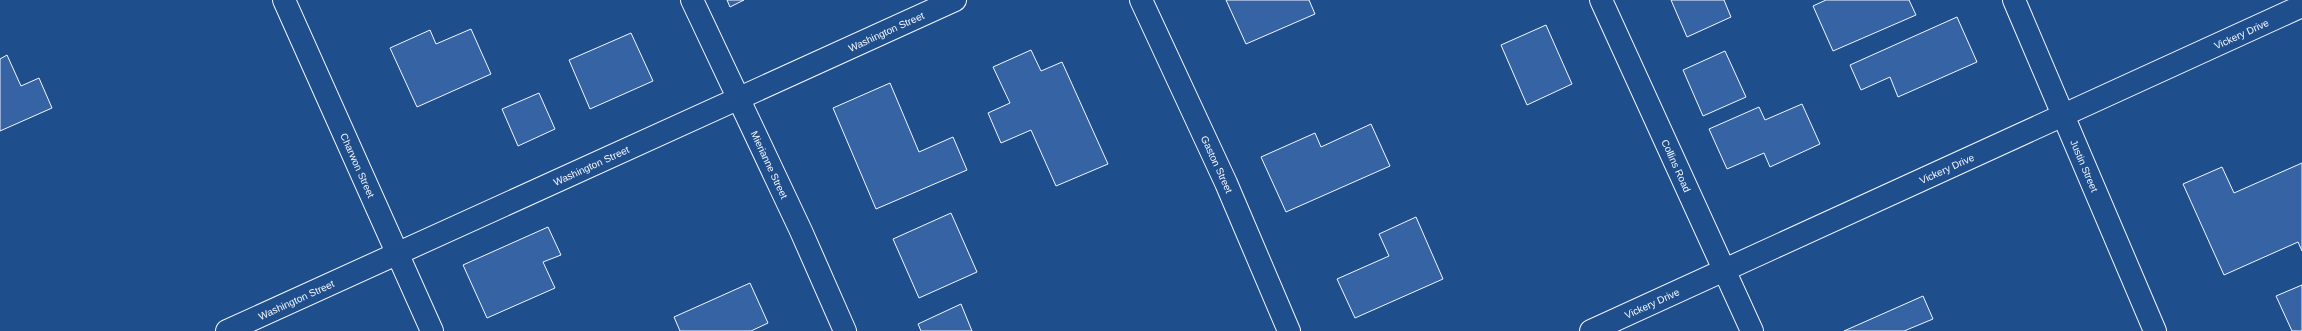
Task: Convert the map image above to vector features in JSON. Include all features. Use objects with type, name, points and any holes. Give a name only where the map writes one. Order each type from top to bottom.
[{"type":"street","name":"Charwon Street","points":[[284,0],[432,331]]},
{"type":"street","name":"Mierianne Street","points":[[692,0],[801,231],[845,331]]},
{"type":"street","name":"Washington Street","points":[[227,331],[955,0]]},
{"type":"street","name":"Gaston Street","points":[[1141,0],[1226,183],[1289,331]]},
{"type":"street","name":"Collins Road","points":[[1601,0],[1752,331]]},
{"type":"street","name":"Justin Street","points":[[2014,0],[2156,331]]},
{"type":"street","name":"Vickery Drive","points":[[1591,331],[2302,6]]},
{"type":"building","points":[[727,0],[744,0],[730,7]]},
{"type":"building","points":[[1226,0],[1309,0],[1315,14],[1246,44]]},
{"type":"building","points":[[1671,0],[1724,0],[1731,17],[1687,37]]},
{"type":"building","points":[[1826,0],[1909,0],[1916,15],[1833,51],[1813,6]]},
{"type":"building","points":[[1957,17],[1977,62],[1898,97],[1890,77],[1861,90],[1850,65]]},
{"type":"building","points":[[1546,25],[1572,84],[1527,105],[1501,45]]},
{"type":"building","points":[[471,29],[491,74],[417,107],[390,48],[430,30],[436,44]]},
{"type":"building","points":[[631,33],[653,81],[590,109],[569,60]]},
{"type":"building","points":[[1031,50],[1041,71],[1062,62],[1108,164],[1056,186],[1031,130],[1001,143],[988,113],[1010,103],[993,67]]},
{"type":"building","points":[[1725,51],[1746,97],[1703,116],[1683,70]]},
{"type":"building","points":[[7,55],[21,86],[39,78],[52,108],[0,131],[0,59]]},
{"type":"building","points":[[890,83],[919,152],[953,137],[967,170],[876,209],[833,108]]},
{"type":"building","points":[[539,93],[555,129],[518,146],[502,109]]},
{"type":"building","points":[[1802,104],[1820,144],[1770,167],[1764,153],[1727,169],[1709,129],[1759,107],[1765,120]]},
{"type":"building","points":[[1371,124],[1390,166],[1286,212],[1261,157],[1315,133],[1321,147]]},
{"type":"building","points":[[2302,163],[2302,251],[2298,242],[2224,275],[2183,184],[2222,167],[2234,193]]},
{"type":"building","points":[[951,213],[977,272],[919,298],[893,239]]},
{"type":"building","points":[[1416,217],[1443,279],[1355,318],[1337,279],[1389,256],[1379,234]]},
{"type":"building","points":[[548,227],[561,255],[543,262],[555,288],[487,318],[463,265]]},
{"type":"building","points":[[750,283],[768,323],[751,331],[680,331],[674,317]]},
{"type":"building","points":[[2302,285],[2302,331],[2292,331],[2276,296]]},
{"type":"building","points":[[1923,296],[1933,319],[1904,331],[1844,331]]},
{"type":"building","points":[[961,304],[972,331],[921,331],[918,324]]}]
